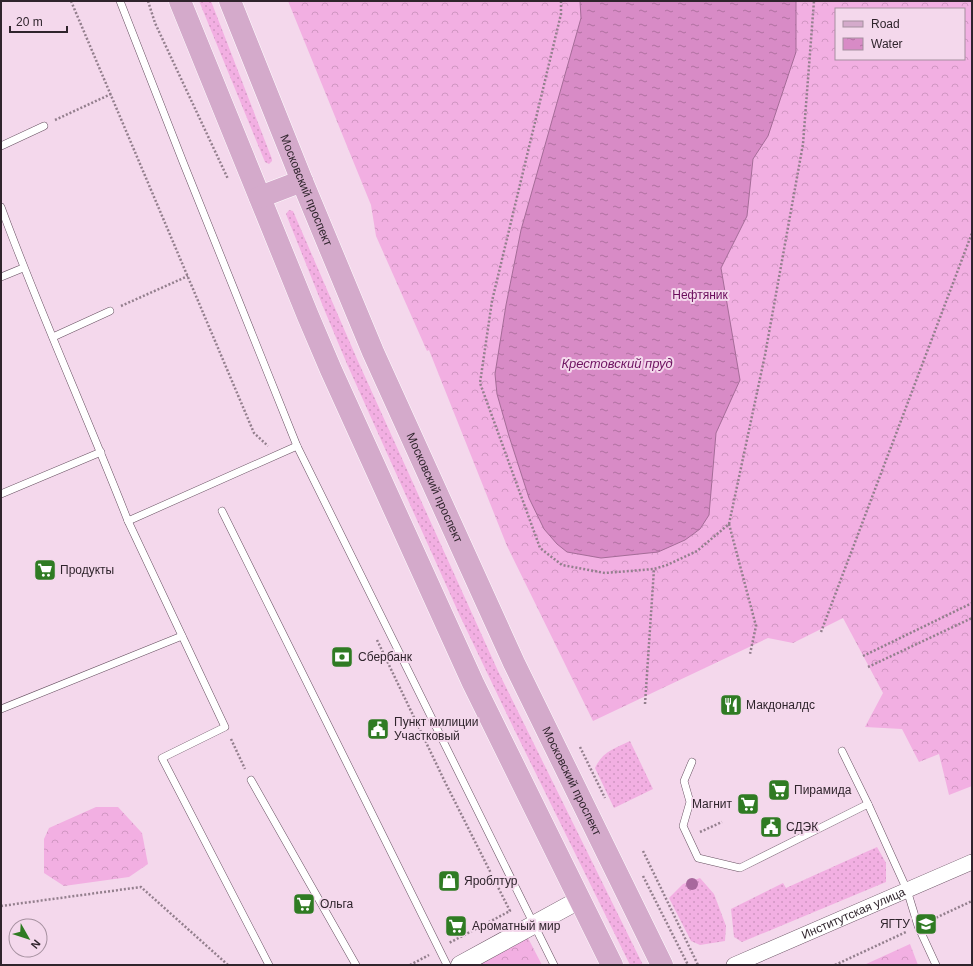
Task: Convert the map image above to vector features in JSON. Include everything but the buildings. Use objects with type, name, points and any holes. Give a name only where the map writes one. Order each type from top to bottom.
[{"type":"main road","points":[[180,1],[311,323],[442,616],[495,730],[612,965]]},
{"type":"main road","name":"Московский проспект","points":[[230,1],[302,181],[373,352],[486,604],[539,717],[662,965]]},
{"type":"main road","points":[[260,197],[302,181]]},
{"type":"street","name":"Институтская улица","points":[[734,965],[972,862]]},
{"type":"street","points":[[460,965],[579,900]]},
{"type":"lane","points":[[120,1],[297,446],[554,965]]},
{"type":"lane","points":[[1,146],[44,126]]},
{"type":"lane","points":[[1,207],[23,268],[101,452],[128,521],[226,727],[162,758],[270,965]]},
{"type":"lane","points":[[1,277],[23,268]]},
{"type":"lane","points":[[53,337],[110,312]]},
{"type":"lane","points":[[128,521],[297,446]]},
{"type":"lane","points":[[1,494],[101,452]]},
{"type":"lane","points":[[222,511],[447,965]]},
{"type":"lane","points":[[1,709],[182,636]]},
{"type":"lane","points":[[842,751],[907,890],[918,926],[936,965]]},
{"type":"lane","points":[[692,762],[684,781],[690,802],[683,826],[698,858],[706,860],[740,868],[868,804]]},
{"type":"lane","points":[[251,780],[356,965]]},
{"type":"path","points":[[71,1],[254,433],[277,455]]},
{"type":"path","points":[[561,1],[561,14],[492,301],[480,383],[540,548],[562,565],[605,573],[654,569],[667,565],[697,551],[729,524]]},
{"type":"path","points":[[750,654],[756,626],[729,524],[765,355],[803,144],[814,1]]},
{"type":"path","points":[[67,115],[111,94]]},
{"type":"path","points":[[821,632],[972,233]]},
{"type":"path","points":[[137,299],[188,276]]},
{"type":"path","points":[[644,704],[654,569]]},
{"type":"path","points":[[863,656],[972,603]]},
{"type":"path","points":[[868,667],[972,618]]},
{"type":"path","points":[[376,638],[445,782],[510,911],[410,965]]},
{"type":"path","points":[[226,727],[251,780]]},
{"type":"path","points":[[577,742],[605,799]]},
{"type":"path","points":[[702,831],[722,822]]},
{"type":"path","points":[[643,850],[698,965]]},
{"type":"path","points":[[642,874],[688,965]]},
{"type":"path","points":[[1,906],[140,887],[228,965]]},
{"type":"path","points":[[835,965],[972,901]]},
{"type":"green space","points":[[199,1],[211,1],[272,159],[269,164],[265,162]]},
{"type":"green space","name":"Нефтяник","points":[[288,1],[972,1],[972,786],[949,795],[939,754],[919,762],[902,729],[865,727],[883,693],[843,618],[793,643],[768,638],[593,721],[507,546],[429,350],[427,351],[376,236],[371,205]]},
{"type":"green space","points":[[289,210],[293,211],[357,359],[498,671],[643,965],[630,965],[460,616],[347,364],[286,214]]},
{"type":"green space","points":[[630,741],[653,789],[614,808],[595,768],[605,754]]},
{"type":"green space","points":[[96,807],[118,807],[142,833],[148,864],[129,877],[64,886],[44,873],[44,839],[49,828]]},
{"type":"green space","points":[[877,847],[886,863],[886,882],[742,942],[734,937],[731,909],[783,883],[786,888]]},
{"type":"green space","points":[[700,878],[714,894],[726,926],[725,941],[700,945],[691,941],[669,898],[683,884]]},
{"type":"green space","points":[[528,938],[542,965],[479,965]]},
{"type":"green space","points":[[910,944],[918,965],[864,965]]},
{"type":"water","name":"Крестовский пруд","points":[[580,1],[796,1],[796,52],[768,136],[753,159],[747,216],[721,268],[740,380],[716,433],[709,515],[700,529],[685,540],[658,552],[601,558],[567,552],[557,544],[544,529],[529,498],[509,436],[497,394],[495,374],[506,305],[521,230],[581,18]]},
{"type":"place","name":"Продукты","points":[[45,570]]},
{"type":"place","name":"Сбербанк","points":[[342,657]]},
{"type":"place","name":"Макдоналдс","points":[[731,705]]},
{"type":"place","name":"Пункт милиции Участковый","points":[[378,729]]},
{"type":"place","name":"Пирамида","points":[[779,790]]},
{"type":"place","name":"Магнит","points":[[748,804]]},
{"type":"place","name":"СДЭК","points":[[771,827]]},
{"type":"place","name":"Яроблтур","points":[[449,881]]},
{"type":"place","name":"Ольга","points":[[304,904]]},
{"type":"place","name":"ЯГТУ","points":[[926,924]]},
{"type":"place","name":"Ароматный мир","points":[[456,926]]}]
